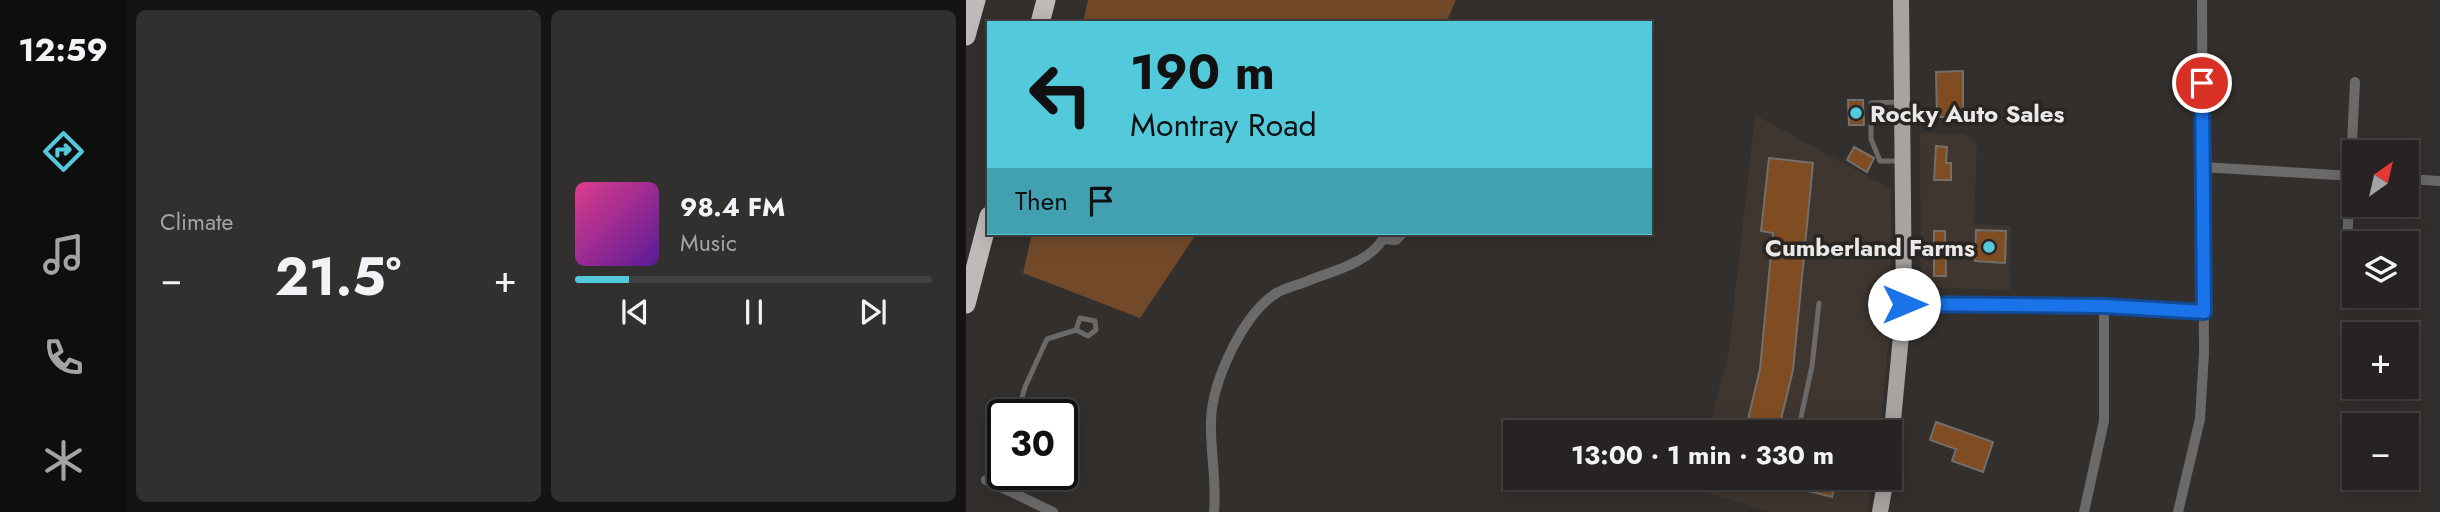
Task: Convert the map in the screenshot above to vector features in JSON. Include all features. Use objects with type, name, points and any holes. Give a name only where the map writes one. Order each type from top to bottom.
[{"type":"highway","points":[[966,36],[976,0]]},
{"type":"highway","points":[[1041,21],[1046,0]]},
{"type":"highway","points":[[966,304],[987,224]]},
{"type":"main road","points":[[1893,420],[1904,304],[1901,0]]},
{"type":"main road","points":[[1880,512],[1884,490]]},
{"type":"street","points":[[2178,512],[2200,419],[2204,312],[2202,0]]},
{"type":"street","points":[[2353,140],[2355,82]]},
{"type":"street","points":[[2202,166],[2342,175]]},
{"type":"street","points":[[2419,180],[2440,181]]},
{"type":"street","points":[[1214,512],[1216,489],[1211,419],[1220,373],[1246,325],[1275,294],[1352,264],[1377,248],[1381,236],[1396,240],[1401,235]]},
{"type":"street","points":[[1904,304],[2104,306],[2204,312]]},
{"type":"street","points":[[2084,512],[2104,421],[2104,306]]},
{"type":"street","points":[[1008,490],[1053,512]]},
{"type":"lane","points":[[1902,102],[1871,103],[1871,139],[1880,161],[1902,161]]},
{"type":"lane","points":[[1800,420],[1812,366],[1819,303]]},
{"type":"lane","points":[[1022,399],[1047,339],[1076,330]]},
{"type":"shaded area","points":[[1088,0],[1456,0],[1447,21],[1083,21]]},
{"type":"shaded area","points":[[1755,115],[1891,189],[1890,328],[1881,420],[1711,420],[1728,355]]},
{"type":"shaded area","points":[[1920,133],[1965,134],[1977,145],[1974,224],[2011,226],[2010,290],[1928,287],[1921,280]]},
{"type":"shaded area","points":[[1032,235],[1196,235],[1140,318],[1023,273]]},
{"type":"shaded area","points":[[1696,490],[1872,490],[1867,512],[1773,512]]},
{"type":"building","points":[[1963,71],[1963,117],[1937,117],[1936,72]]},
{"type":"building","points":[[1848,100],[1863,100],[1864,125],[1849,125]]},
{"type":"building","points":[[1936,146],[1947,147],[1946,163],[1951,163],[1951,180],[1934,180]]},
{"type":"building","points":[[1854,147],[1874,158],[1867,172],[1847,160]]},
{"type":"building","points":[[1769,158],[1813,163],[1793,370],[1781,420],[1748,420],[1760,369],[1773,233],[1761,231]]},
{"type":"building","points":[[1976,230],[2006,231],[2005,263],[1975,261]]},
{"type":"building","name":"Cumberland Farms","points":[[1934,231],[1945,231],[1946,276],[1934,276]]},
{"type":"building","points":[[1936,422],[1993,442],[1983,472],[1952,461],[1956,449],[1930,440]]},
{"type":"building","points":[[1804,490],[1833,490],[1832,497]]},
{"type":"place","name":"Rocky Auto Sales","points":[[1856,113]]},
{"type":"place","name":"Cumberland Farms","points":[[1989,247]]},
{"type":"route","points":[[1904,304],[2104,306],[2204,312],[2202,83]]}]
